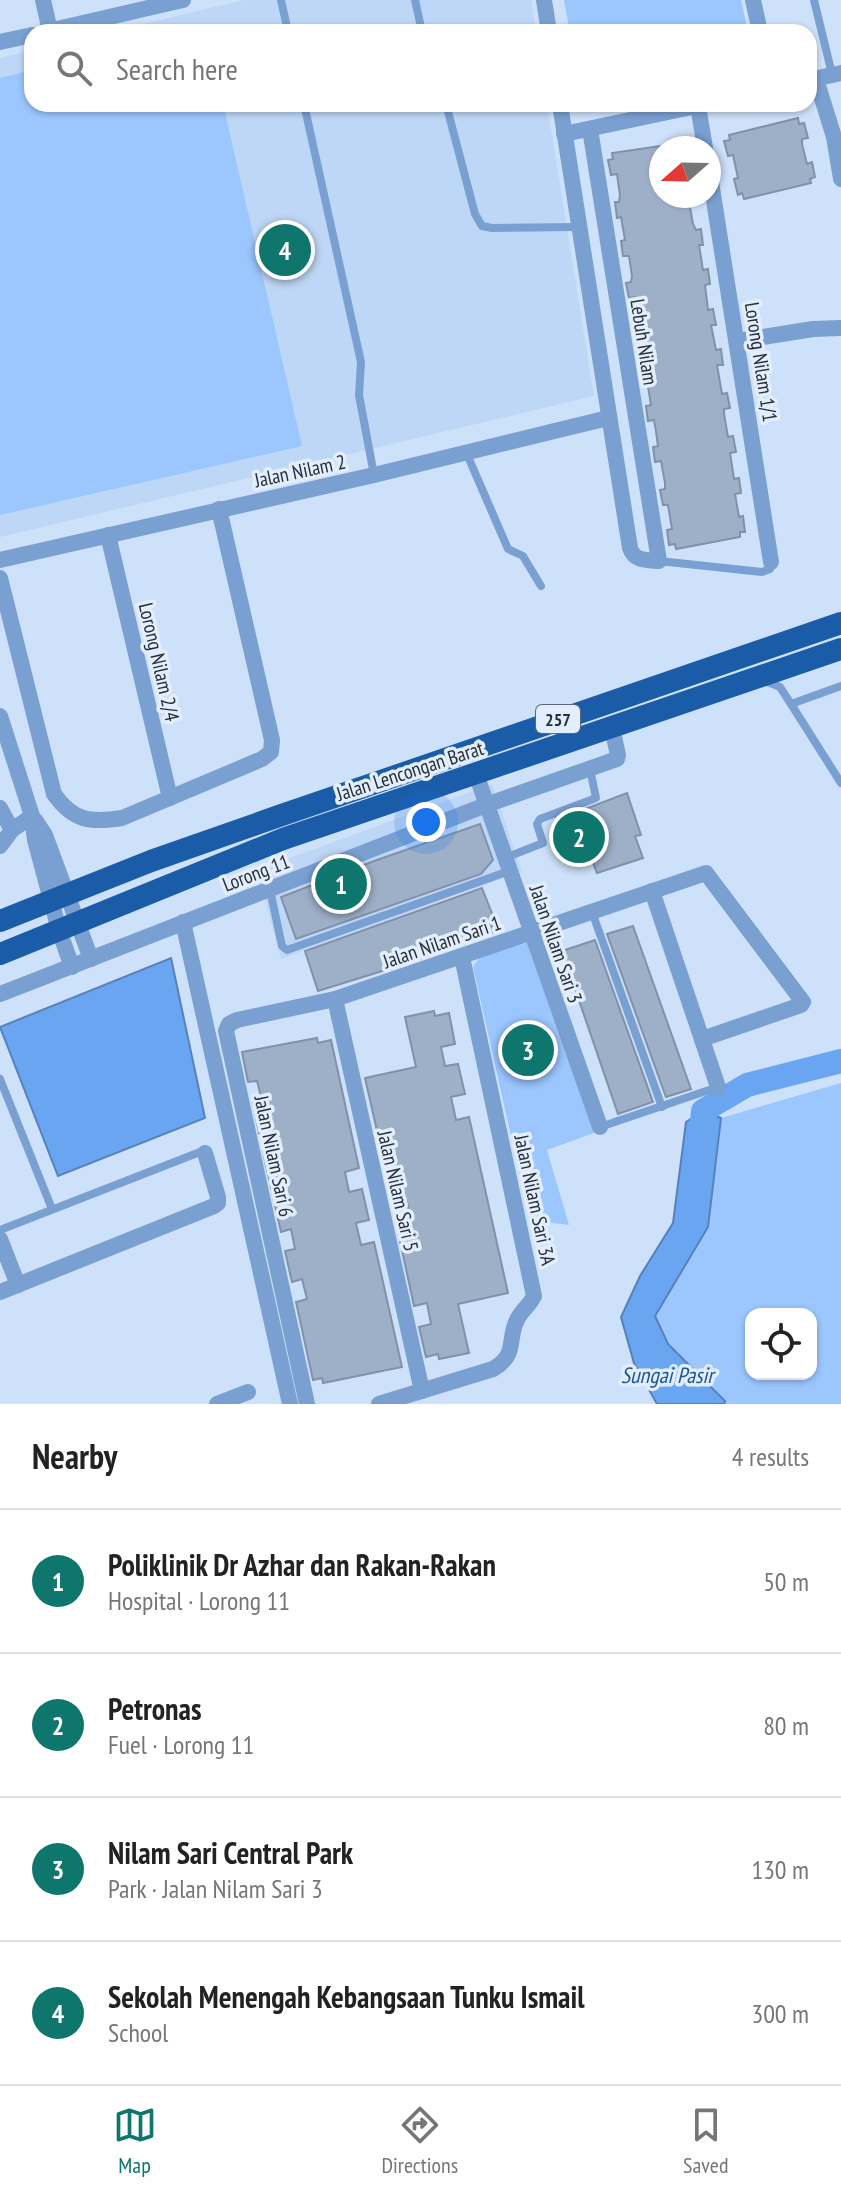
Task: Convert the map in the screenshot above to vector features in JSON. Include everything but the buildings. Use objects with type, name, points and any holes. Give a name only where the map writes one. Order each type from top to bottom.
[{"type":"highway","name":"Jalan Lencongan Barat","points":[[0,921],[151,861],[841,623]]},
{"type":"highway","name":"Jalan Lencongan Barat","points":[[0,954],[283,839],[841,649]]},
{"type":"street","points":[[43,0],[46,24]]},
{"type":"street","points":[[544,0],[548,24]]},
{"type":"street","points":[[753,0],[758,24]]},
{"type":"street","points":[[76,24],[172,1]]},
{"type":"street","points":[[0,42],[24,37]]},
{"type":"street","points":[[825,77],[838,136],[841,179]]},
{"type":"street","points":[[561,112],[630,548],[637,558],[659,561]]},
{"type":"street","points":[[564,134],[669,112]]},
{"type":"street","points":[[702,112],[704,136]]},
{"type":"street","name":"Lebuh Nilam","points":[[590,129],[659,561]]},
{"type":"street","name":"Lorong Nilam 1/1","points":[[716,208],[771,562]]},
{"type":"street","points":[[738,341],[813,329],[841,328]]},
{"type":"street","name":"Jalan Nilam 2","points":[[0,560],[608,418]]},
{"type":"street","points":[[0,578],[54,794],[66,811],[83,818],[103,821],[122,818],[262,759],[271,752],[272,740],[219,509]]},
{"type":"street","name":"Lorong Nilam 2/4","points":[[108,535],[170,798]]},
{"type":"street","points":[[0,716],[32,816],[35,840],[68,926],[72,967]]},
{"type":"street","name":"Lorong 11","points":[[0,994],[486,805],[617,759],[612,728]]},
{"type":"street","name":"Jalan Nilam Sari 3","points":[[476,774],[600,1127]]},
{"type":"street","points":[[0,808],[12,830]]},
{"type":"street","points":[[0,846],[12,830],[32,816]]},
{"type":"street","name":"Jalan Nilam Sari 1","points":[[335,999],[706,873],[803,1000],[801,1005],[702,1039]]},
{"type":"street","points":[[652,891],[718,1087]]},
{"type":"street","points":[[183,922],[290,1404]]},
{"type":"street","points":[[68,926],[91,959]]},
{"type":"street","name":"Jalan Nilam Sari 3A","points":[[379,1404],[504,1363],[510,1355],[518,1318],[534,1296],[462,957]]},
{"type":"street","name":"Jalan Nilam Sari 5","points":[[335,999],[422,1391]]},
{"type":"street","name":"Jalan Nilam Sari 6","points":[[307,1404],[226,1031],[229,1024],[237,1020],[335,999]]},
{"type":"street","points":[[0,1292],[218,1203],[205,1153]]},
{"type":"street","points":[[0,1239],[18,1285]]},
{"type":"street","points":[[217,1404],[248,1392]]},
{"type":"lane","points":[[281,0],[286,24]]},
{"type":"lane","points":[[415,0],[420,24]]},
{"type":"lane","points":[[814,0],[825,77]]},
{"type":"lane","points":[[306,112],[361,362],[359,395],[374,475]]},
{"type":"lane","points":[[448,112],[475,214],[482,226],[577,227]]},
{"type":"lane","points":[[466,452],[508,549],[523,556],[541,586]]},
{"type":"lane","points":[[659,561],[762,572],[770,569],[771,562]]},
{"type":"lane","points":[[758,678],[780,687],[841,783]]},
{"type":"lane","points":[[791,704],[841,686]]},
{"type":"lane","points":[[269,889],[282,946],[287,950],[507,865],[543,843],[537,824],[540,819],[596,798],[590,769]]},
{"type":"lane","points":[[592,912],[662,1107]]},
{"type":"lane","points":[[0,1079],[52,1209]]},
{"type":"lane","points":[[600,1127],[718,1087]]},
{"type":"lane","points":[[0,1230],[200,1152],[205,1153]]},
{"type":"shaded area","points":[[244,0],[531,0],[535,24],[143,24]]},
{"type":"shaded area","points":[[564,0],[741,0],[746,24],[568,24]]},
{"type":"shaded area","points":[[24,52],[24,112],[548,112],[594,396],[0,537],[0,58]]},
{"type":"shaded area","points":[[24,72],[24,112],[225,112],[302,446],[0,515],[0,78]]},
{"type":"shaded area","points":[[492,784],[522,871],[281,959],[257,870]]},
{"type":"shaded area","points":[[527,943],[594,1133],[547,1150],[569,1225],[530,1220],[473,967],[480,956]]},
{"type":"shaded area","points":[[841,1083],[841,1404],[724,1404],[725,1401],[668,1344],[655,1316],[708,1227],[721,1118]]},
{"type":"water","points":[[171,958],[205,1118],[58,1176],[0,1027]]},
{"type":"water","name":"Sungai Pasir","points":[[703,1111],[721,1118],[708,1227],[655,1316],[668,1344],[725,1401],[724,1404],[657,1404],[634,1363],[621,1317],[640,1276],[673,1223],[686,1122]]},
{"type":"waterway","name":"Sungai Pasir","points":[[700,1144],[703,1111],[747,1085],[841,1061]]},
{"type":"place","name":"Sekolah Menengah Kebangsaan Tunku Ismail","points":[[285,250]]},
{"type":"place","name":"Petronas","points":[[579,837]]},
{"type":"place","name":"Poliklinik Dr Azhar dan Rakan-Rakan","points":[[341,884]]},
{"type":"place","name":"Nilam Sari Central Park","points":[[528,1050]]}]
